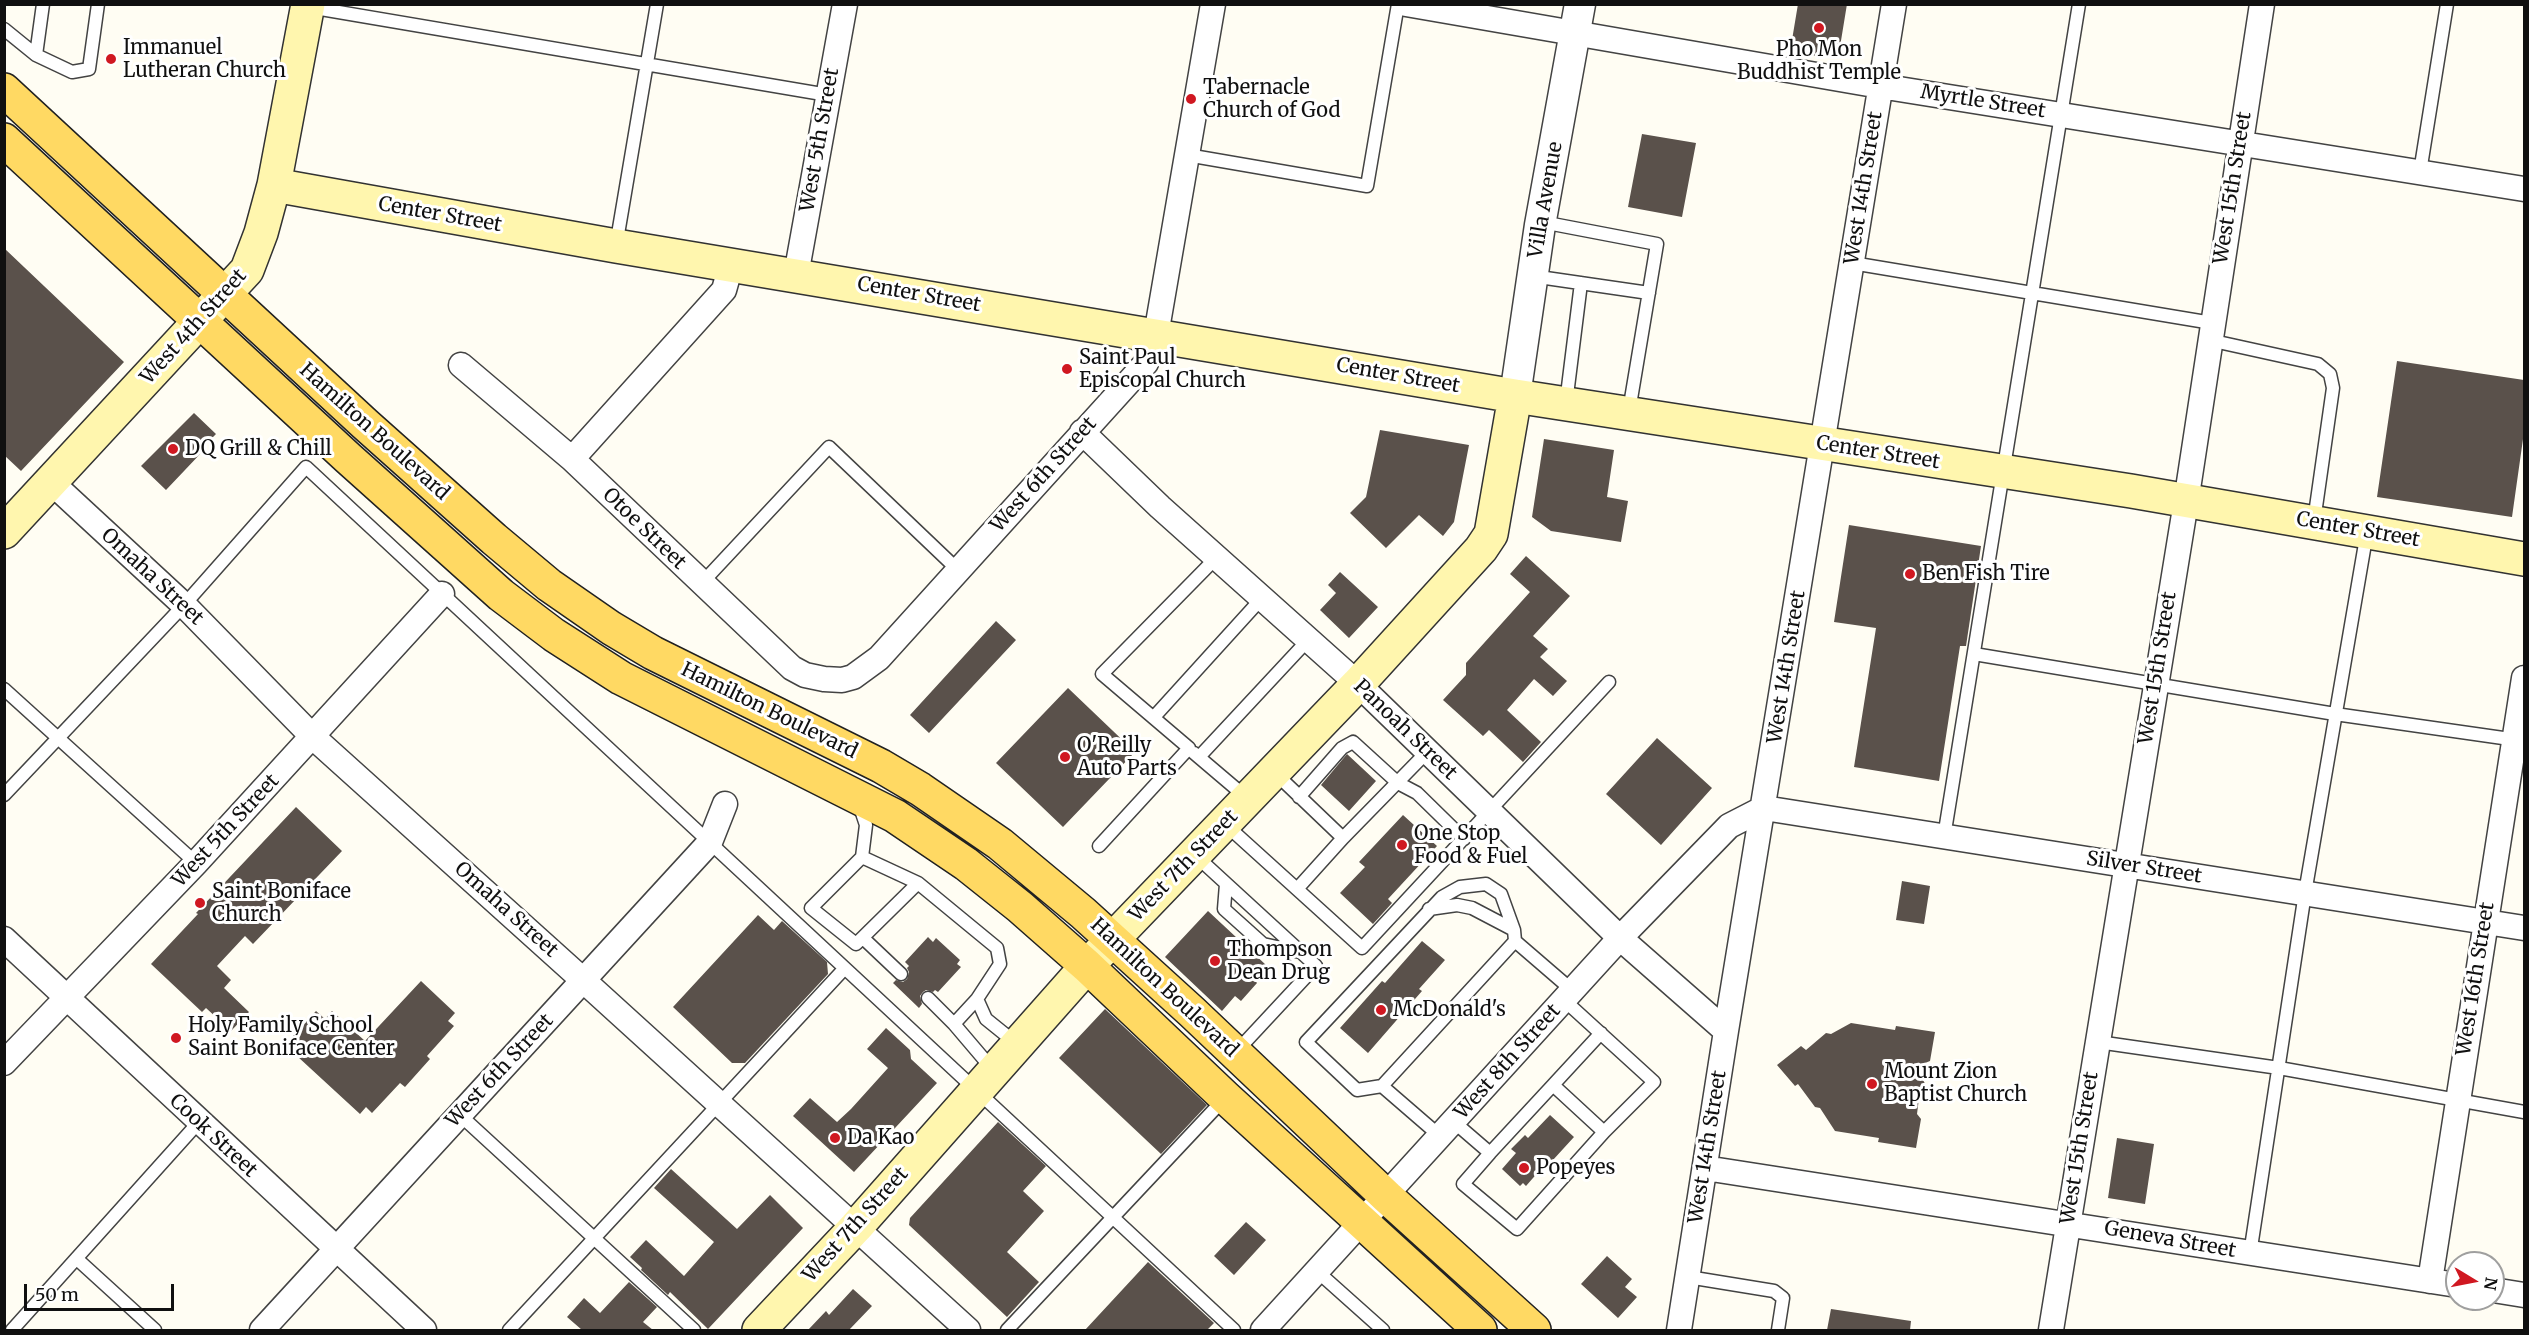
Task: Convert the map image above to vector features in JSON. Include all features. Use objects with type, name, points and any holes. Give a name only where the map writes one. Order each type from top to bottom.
[{"type":"main road","name":"West 4th Street","points":[[8,520],[51,482],[247,270],[261,233],[274,185],[308,6]]},
{"type":"main road","name":"Hamilton Boulevard","points":[[4,90],[433,485],[549,585],[611,628],[653,653],[881,766],[920,789],[1000,844],[1112,940],[1387,1197],[1534,1330]]},
{"type":"main road","name":"Hamilton Boulevard","points":[[4,140],[501,595],[554,635],[621,678],[895,816],[966,864],[1020,907],[1087,966],[1225,1097],[1480,1330]]},
{"type":"main road","name":"Center Street","points":[[274,185],[616,246],[1515,396],[2003,472],[2524,559]]},
{"type":"main road","name":"West 7th Street","points":[[759,1330],[856,1227],[1087,966],[1358,684],[1481,549],[1491,534],[1515,396]]},
{"type":"street","name":"West 5th Street","points":[[796,275],[845,4]]},
{"type":"street","name":"West 6th Street","points":[[833,680],[854,677],[879,658],[1146,363],[1156,335],[1213,4]]},
{"type":"street","name":"Myrtle Street","points":[[1407,4],[1578,18],[1880,86],[2524,189]]},
{"type":"street","name":"West 14th Street","points":[[1680,1330],[1726,1031],[1894,4]]},
{"type":"street","name":"West 15th Street","points":[[2051,1330],[2186,502],[2262,4]]},
{"type":"street","name":"Villa Avenue","points":[[1515,396],[1532,276],[1578,18]]},
{"type":"street","points":[[572,459],[724,290],[731,265]]},
{"type":"street","name":"Otoe Street","points":[[461,365],[572,459],[792,668],[805,675],[833,680]]},
{"type":"street","name":"Panoah Street","points":[[1082,432],[1358,684],[1620,938],[1726,1031]]},
{"type":"street","name":"Omaha Street","points":[[51,482],[184,605],[313,737],[968,1330]]},
{"type":"street","name":"West 5th Street","points":[[4,1063],[313,737],[442,594]]},
{"type":"street","name":"West 16th Street","points":[[2430,1281],[2486,922],[2520,740],[2524,678]]},
{"type":"street","name":"West 6th Street","points":[[262,1330],[710,843],[725,804]]},
{"type":"street","name":"Silver Street","points":[[1764,808],[2524,928]]},
{"type":"street","name":"West 8th Street","points":[[1263,1330],[1364,1223],[1620,938],[1729,826],[1764,808]]},
{"type":"street","name":"Cook Street","points":[[4,939],[198,1123],[423,1330]]},
{"type":"street","name":"Geneva Street","points":[[1705,1168],[2445,1283]]},
{"type":"street","points":[[2505,1292],[2524,1295]]},
{"type":"lane","points":[[36,55],[44,4]]},
{"type":"lane","points":[[4,28],[36,55],[72,72],[89,69],[98,4]]},
{"type":"lane","points":[[616,246],[657,4]]},
{"type":"lane","points":[[1186,155],[1366,186],[1398,4]]},
{"type":"lane","points":[[1944,837],[2079,4]]},
{"type":"lane","points":[[2420,172],[2447,4]]},
{"type":"lane","points":[[308,6],[645,66],[828,95]]},
{"type":"lane","points":[[1542,222],[1658,244],[1628,414]]},
{"type":"lane","points":[[1852,263],[2031,293],[2211,332],[2318,364],[2330,374],[2333,388],[2314,523]]},
{"type":"lane","points":[[1532,276],[1649,293]]},
{"type":"lane","points":[[1566,403],[1581,283]]},
{"type":"lane","points":[[701,584],[830,447],[958,570]]},
{"type":"lane","points":[[4,795],[184,605],[306,467],[844,969],[986,1082],[1114,1217],[1234,1330]]},
{"type":"lane","points":[[2250,1254],[2305,893],[2367,531]]},
{"type":"lane","points":[[1217,557],[1102,674],[1248,800]]},
{"type":"lane","points":[[1154,717],[1262,598]]},
{"type":"lane","points":[[1199,757],[1308,640]]},
{"type":"lane","points":[[1974,654],[2335,714],[2520,740]]},
{"type":"lane","points":[[1224,824],[1362,948],[1490,813],[1609,682]]},
{"type":"lane","points":[[4,689],[196,862]]},
{"type":"lane","points":[[1299,797],[1342,748],[1353,742],[1398,783],[1417,793],[1464,839]]},
{"type":"lane","points":[[1099,846],[1189,748]]},
{"type":"lane","points":[[1297,889],[1373,806],[1427,752]]},
{"type":"lane","points":[[1274,771],[1343,838]]},
{"type":"lane","points":[[857,797],[866,825],[862,856],[811,908],[856,944],[918,883]]},
{"type":"lane","points":[[1363,797],[1373,806]]},
{"type":"lane","points":[[1195,855],[1316,966],[1235,1053]]},
{"type":"lane","points":[[862,856],[918,883],[997,948],[1000,964],[978,999],[954,1024]]},
{"type":"lane","points":[[1226,884],[1224,909],[1263,944],[1301,952]]},
{"type":"lane","points":[[1485,884],[1501,894],[1514,936],[1382,1086],[1357,1090],[1306,1042],[1429,909],[1442,897],[1460,887],[1485,884]]},
{"type":"lane","points":[[1429,909],[1457,905],[1472,908],[1514,936],[1601,1033],[1654,1082],[1604,1132],[1517,1229],[1463,1184],[1601,1033]]},
{"type":"lane","points":[[862,938],[901,974]]},
{"type":"lane","points":[[510,1330],[844,969]]},
{"type":"lane","points":[[928,998],[954,1024],[986,1082]]},
{"type":"lane","points":[[978,999],[986,1018],[1018,1045]]},
{"type":"lane","points":[[2098,1042],[2279,1068],[2524,1112]]},
{"type":"lane","points":[[1553,1085],[1604,1132]]},
{"type":"lane","points":[[1382,1086],[1447,1130],[1490,1154]]},
{"type":"lane","points":[[1007,1330],[1225,1097]]},
{"type":"lane","points":[[460,1115],[592,1239],[694,1330]]},
{"type":"lane","points":[[12,1330],[198,1123]]},
{"type":"lane","points":[[78,1259],[155,1330]]},
{"type":"lane","points":[[1318,1272],[1383,1330]]},
{"type":"lane","points":[[1688,1277],[1774,1291],[1783,1298],[1778,1330]]},
{"type":"building","name":"Pho Mon Buddhist Temple","points":[[1798,4],[1847,4],[1838,59],[1790,52]]},
{"type":"building","points":[[1642,134],[1696,143],[1682,217],[1628,207]]},
{"type":"building","points":[[4,248],[124,362],[21,471],[4,455]]},
{"type":"building","points":[[2397,361],[2524,380],[2524,432],[2512,517],[2377,497]]},
{"type":"building","points":[[194,413],[216,434],[166,490],[141,466]]},
{"type":"building","points":[[1380,430],[1469,445],[1454,522],[1443,536],[1419,515],[1386,548],[1350,513],[1366,497]]},
{"type":"building","points":[[1544,439],[1614,450],[1607,497],[1628,501],[1621,542],[1551,531],[1532,517]]},
{"type":"building","points":[[1849,525],[1981,546],[1966,646],[1960,646],[1939,781],[1854,767],[1876,628],[1834,622]]},
{"type":"building","points":[[1526,556],[1570,596],[1533,636],[1548,649],[1540,657],[1567,681],[1553,696],[1534,679],[1507,710],[1541,742],[1523,762],[1489,730],[1483,736],[1443,700],[1466,675],[1466,663],[1530,592],[1510,574]]},
{"type":"building","points":[[1340,572],[1378,607],[1349,638],[1320,610],[1336,593],[1328,585]]},
{"type":"building","points":[[996,621],[1016,640],[929,733],[910,715]]},
{"type":"building","name":"O'Reilly Auto Parts","points":[[1068,688],[1135,752],[1063,827],[996,763]]},
{"type":"building","points":[[1657,738],[1712,788],[1661,845],[1606,794]]},
{"type":"building","points":[[1347,754],[1376,781],[1349,811],[1321,785]]},
{"type":"building","points":[[296,807],[342,851],[253,944],[245,936],[217,966],[231,980],[224,988],[249,1012],[231,1031],[206,1008],[202,1012],[151,964]]},
{"type":"building","points":[[1403,815],[1437,846],[1388,899],[1392,903],[1373,924],[1340,893],[1365,867],[1359,862]]},
{"type":"building","points":[[1902,881],[1930,886],[1924,924],[1896,920]]},
{"type":"building","name":"Thompson Dean Drug","points":[[1208,911],[1266,965],[1253,978],[1257,983],[1241,1001],[1235,996],[1222,1011],[1165,957]]},
{"type":"building","points":[[758,915],[774,930],[782,921],[827,962],[828,974],[745,1063],[732,1063],[673,1007]]},
{"type":"building","points":[[928,937],[933,942],[936,938],[960,960],[957,964],[961,967],[938,992],[926,990],[923,992],[920,996],[922,1004],[919,1008],[893,983],[896,980],[903,982],[907,979],[909,966],[905,962]]},
{"type":"building","name":"McDonald's","points":[[1422,941],[1445,960],[1419,989],[1422,991],[1368,1053],[1340,1028],[1382,981],[1385,983]]},
{"type":"building","points":[[421,981],[455,1013],[448,1021],[454,1026],[427,1056],[430,1059],[405,1087],[400,1083],[372,1113],[366,1107],[360,1114],[285,1045],[316,1011],[325,1019],[332,1011],[365,1041]]},
{"type":"building","points":[[1105,1009],[1207,1105],[1161,1154],[1059,1058]]},
{"type":"building","points":[[1851,1023],[1895,1030],[1896,1026],[1935,1032],[1930,1061],[1925,1063],[1923,1080],[1929,1091],[1919,1098],[1917,1114],[1921,1119],[1916,1148],[1878,1142],[1879,1138],[1835,1131],[1820,1108],[1815,1107],[1798,1084],[1795,1086],[1777,1065],[1801,1046],[1806,1050],[1826,1033],[1831,1034]]},
{"type":"building","points":[[886,1028],[910,1050],[911,1059],[937,1083],[854,1172],[793,1116],[810,1098],[837,1122],[851,1109],[888,1068],[867,1049]]},
{"type":"building","points":[[1550,1115],[1574,1137],[1542,1172],[1540,1170],[1526,1186],[1523,1183],[1520,1186],[1502,1169],[1516,1153],[1511,1149],[1525,1135],[1528,1138]]},
{"type":"building","points":[[998,1122],[1046,1166],[1023,1191],[1044,1211],[1007,1252],[1039,1282],[1007,1317],[909,1225],[910,1218]]},
{"type":"building","points":[[2117,1138],[2154,1144],[2145,1204],[2108,1198]]},
{"type":"building","points":[[671,1169],[737,1229],[770,1195],[803,1228],[708,1329],[670,1292],[668,1295],[630,1257],[646,1240],[684,1276],[714,1242],[654,1188]]},
{"type":"building","points":[[1246,1222],[1266,1240],[1234,1275],[1214,1256]]},
{"type":"building","points":[[1607,1256],[1632,1279],[1625,1287],[1637,1297],[1618,1318],[1581,1284]]},
{"type":"building","points":[[1148,1262],[1214,1323],[1207,1330],[1085,1330]]},
{"type":"building","points":[[629,1282],[657,1307],[643,1322],[653,1330],[582,1330],[567,1317],[584,1298],[600,1313]]},
{"type":"building","points":[[853,1289],[872,1306],[849,1330],[808,1330],[826,1311],[829,1315]]},
{"type":"building","points":[[1831,1309],[1911,1321],[1910,1330],[1827,1330]]},
{"type":"place","name":"Pho Mon Buddhist Temple","points":[[1819,28]]},
{"type":"place","name":"Immanuel Lutheran Church","points":[[111,59]]},
{"type":"place","name":"Tabernacle Church of God","points":[[1191,99]]},
{"type":"place","name":"Saint Paul Episcopal Church","points":[[1067,369]]},
{"type":"place","name":"DQ Grill & Chill","points":[[173,449]]},
{"type":"place","name":"Ben Fish Tire","points":[[1910,574]]},
{"type":"place","name":"O'Reilly Auto Parts","points":[[1065,757]]},
{"type":"place","name":"One Stop Food & Fuel","points":[[1402,845]]},
{"type":"place","name":"Saint Boniface Church","points":[[200,903]]},
{"type":"place","name":"Thompson Dean Drug","points":[[1215,961]]},
{"type":"place","name":"McDonald's","points":[[1381,1010]]},
{"type":"place","name":"Holy Family School Saint Boniface Center","points":[[176,1038]]},
{"type":"place","name":"Mount Zion Baptist Church","points":[[1872,1084]]},
{"type":"place","name":"Da Kao","points":[[835,1138]]},
{"type":"place","name":"Popeyes","points":[[1524,1168]]}]
